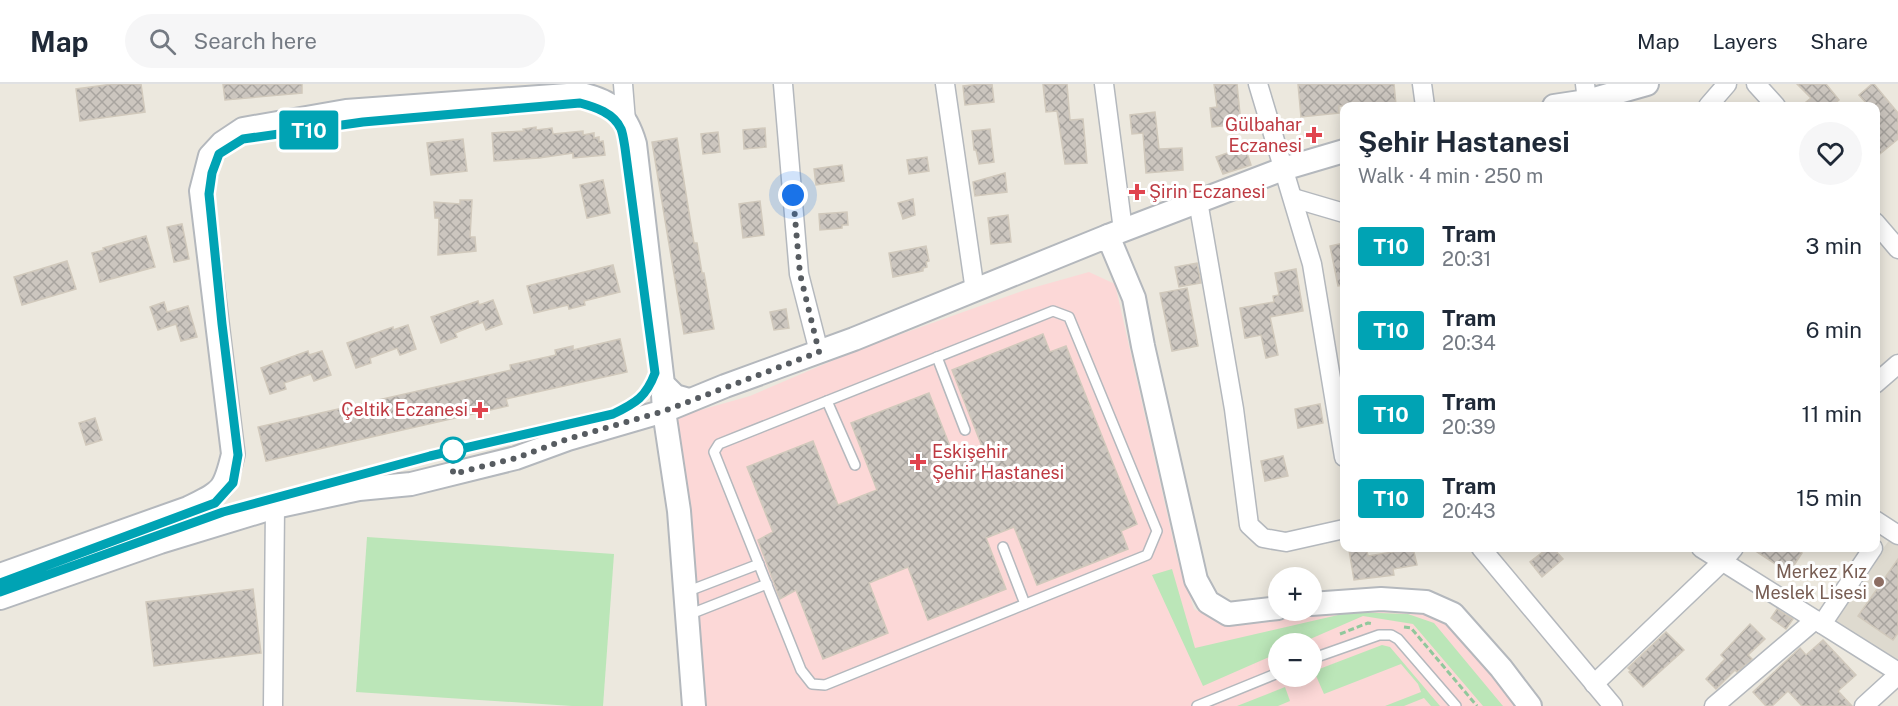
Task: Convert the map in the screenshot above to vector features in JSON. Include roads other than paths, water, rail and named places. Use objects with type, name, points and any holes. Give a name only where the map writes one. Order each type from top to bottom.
[{"type":"street","points":[[623,84],[626,121]]},
{"type":"street","points":[[783,84],[800,274],[819,352]]},
{"type":"street","points":[[945,84],[975,291]]},
{"type":"street","points":[[1104,84],[1116,233],[1134,298],[1196,580],[1208,602],[1228,615],[1268,609]]},
{"type":"street","points":[[1258,84],[1312,264],[1340,433]]},
{"type":"street","points":[[1422,84],[1424,102]]},
{"type":"street","points":[[1573,100],[1647,84]]},
{"type":"street","points":[[1711,102],[1726,84]]},
{"type":"street","points":[[1756,84],[1772,102]]},
{"type":"street","points":[[0,575],[188,508],[216,495],[226,481],[232,454],[201,191],[210,156],[222,143],[243,129],[346,111],[483,93],[581,94],[599,98],[610,104],[626,121],[630,127],[638,158],[664,411],[679,511],[694,706]]},
{"type":"street","points":[[0,598],[160,542],[275,507],[359,489],[411,484],[516,458],[568,439],[664,411],[975,291],[1198,201],[1283,169],[1340,152]]},
{"type":"street","points":[[1293,198],[1340,212]]},
{"type":"street","points":[[1198,201],[1234,409],[1250,525],[1263,538],[1286,542],[1340,530]]},
{"type":"street","points":[[1880,228],[1898,249]]},
{"type":"street","points":[[1880,379],[1898,364]]},
{"type":"street","points":[[663,384],[675,396],[688,400]]},
{"type":"street","points":[[273,706],[275,507]]},
{"type":"street","points":[[1484,552],[1613,706]]},
{"type":"street","points":[[1714,706],[1819,622],[1870,552]]},
{"type":"street","points":[[1594,684],[1728,554],[1819,622],[1898,674],[1864,706]]},
{"type":"street","points":[[1322,603],[1381,599],[1415,601],[1426,602],[1453,614],[1501,668],[1530,706]]},
{"type":"lane","points":[[1053,311],[1069,316],[1156,531],[1147,555],[825,685],[812,684],[801,670],[714,452],[719,444],[827,401],[1053,311]]},
{"type":"lane","points":[[937,357],[965,430]]},
{"type":"lane","points":[[827,401],[855,465]]},
{"type":"lane","points":[[1003,547],[1025,604]]},
{"type":"lane","points":[[685,592],[759,564]]},
{"type":"lane","points":[[687,615],[767,584]]},
{"type":"lane","points":[[1322,655],[1379,635],[1391,635],[1398,639],[1456,706]]},
{"type":"lane","points":[[1197,706],[1268,677]]},
{"type":"tram line","points":[[0,583],[215,503],[233,483],[238,455],[209,194],[212,173],[219,154],[243,139],[363,122],[580,103],[604,112],[618,123],[625,148],[655,373],[644,394],[634,403],[613,414],[430,456],[223,512],[0,592]]},
{"type":"tram line","name":"T10","points":[[0,583],[215,503],[233,483],[238,455],[209,194],[212,173],[219,154],[243,139],[263,136],[363,122],[580,103],[595,107],[609,115],[620,128],[625,148],[655,373],[649,388],[636,402],[613,414],[430,456],[223,512],[0,592]]},
{"type":"place","name":"Gülbahar Eczanesi","points":[[1314,135]]},
{"type":"place","name":"Şirin Eczanesi","points":[[1137,192]]},
{"type":"place","name":"Çeltik Eczanesi","points":[[480,410]]},
{"type":"place","name":"Eskişehir Şehir Hastanesi","points":[[918,462]]},
{"type":"place","name":"Merkez Kız Meslek Lisesi","points":[[1879,582]]}]
